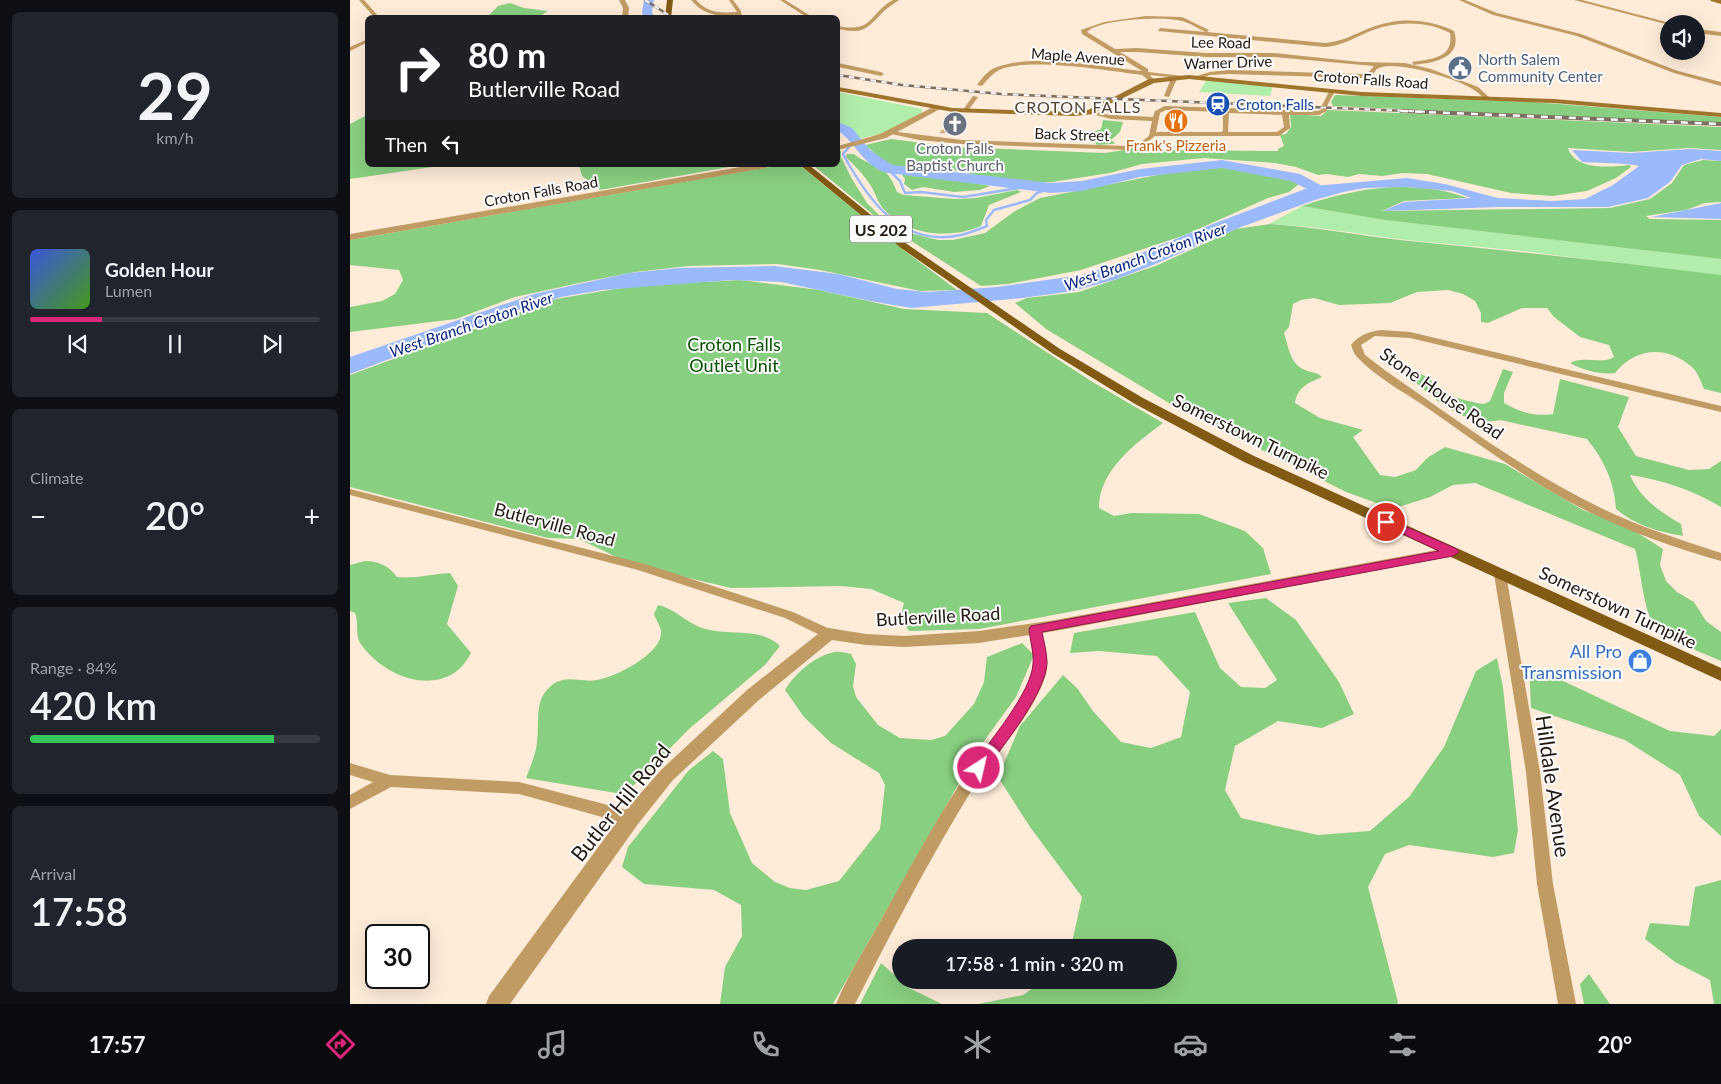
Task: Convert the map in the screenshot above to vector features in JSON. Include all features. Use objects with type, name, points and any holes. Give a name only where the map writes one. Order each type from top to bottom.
[{"type":"main road","points":[[668,15],[670,0]]},
{"type":"main road","points":[[1713,0],[1721,2]]},
{"type":"main road","name":"Warner Drive","points":[[1090,112],[1152,81],[1176,77],[1198,77]]},
{"type":"main road","name":"Croton Falls Road","points":[[1198,77],[1382,95],[1574,102],[1721,115]]},
{"type":"main road","points":[[840,89],[938,108],[965,111],[1059,115],[1090,112]]},
{"type":"main road","name":"Somerstown Turnpike","points":[[806,167],[893,238],[990,306],[1089,372],[1169,418],[1249,459],[1721,674]]},
{"type":"street","points":[[361,0],[375,15]]},
{"type":"street","points":[[622,0],[626,8],[625,15]]},
{"type":"street","points":[[693,0],[702,9],[710,13],[739,15],[740,11],[732,1]]},
{"type":"street","points":[[782,0],[807,15]]},
{"type":"street","points":[[840,28],[854,31],[862,30],[872,23],[885,7],[897,0]]},
{"type":"street","points":[[1462,0],[1495,14],[1573,34],[1676,72],[1721,84]]},
{"type":"street","points":[[1576,0],[1660,21]]},
{"type":"street","points":[[732,1],[740,1]]},
{"type":"street","points":[[1152,81],[1144,73],[1146,70],[1084,33],[1084,30],[1094,26],[1132,19],[1166,18],[1187,21],[1204,30],[1226,35]]},
{"type":"street","points":[[1160,30],[1226,35],[1320,46],[1343,41],[1378,26],[1397,23],[1432,24],[1452,32],[1454,38],[1451,46],[1438,60],[1395,64]]},
{"type":"street","points":[[1705,31],[1721,34]]},
{"type":"street","points":[[350,49],[365,42]]},
{"type":"street","points":[[1307,57],[1318,50],[1320,46]]},
{"type":"street","name":"Lee Road","points":[[1114,51],[1137,50],[1197,54],[1307,57],[1347,63],[1395,64]]},
{"type":"street","points":[[1347,63],[1363,67],[1372,73]]},
{"type":"street","name":"Maple Avenue","points":[[980,85],[992,72],[1002,67],[1016,64],[1057,64],[1176,77]]},
{"type":"street","name":"Warner Drive","points":[[1198,77],[1204,74],[1227,72],[1361,76],[1372,73],[1377,66],[1387,64]]},
{"type":"street","points":[[1395,64],[1415,66],[1449,77],[1476,88],[1488,99]]},
{"type":"street","points":[[840,65],[881,74]]},
{"type":"street","points":[[1167,96],[1176,77]]},
{"type":"street","points":[[1285,112],[1287,128],[1283,132],[1274,134],[1153,134],[1158,112],[1165,108],[1285,112],[1313,114],[1323,112],[1332,91]]},
{"type":"street","points":[[965,111],[975,97]]},
{"type":"street","points":[[840,147],[890,133],[938,108]]},
{"type":"street","points":[[1224,134],[1226,130],[1226,110]]},
{"type":"street","points":[[1090,112],[1104,116],[1156,119]]},
{"type":"street","name":"Back Street","points":[[890,133],[954,142],[1110,148],[1140,145],[1150,140],[1153,134]]},
{"type":"street","name":"Croton Falls Road","points":[[350,237],[754,167]]},
{"type":"street","name":"Stone House Road","points":[[1721,409],[1410,334],[1382,333],[1359,340],[1356,345],[1358,352],[1365,360],[1394,381],[1550,484],[1593,509],[1663,537],[1721,557]]},
{"type":"street","name":"Butlerville Road","points":[[350,492],[641,567],[789,615],[828,634],[886,641],[984,636],[1035,629],[1453,552]]},
{"type":"street","name":"Hilldale Avenue","points":[[1500,574],[1533,772],[1545,884],[1567,1004]]},
{"type":"street","points":[[845,1004],[915,873],[970,781],[1024,703],[1035,682],[1040,663],[1035,629]]},
{"type":"street","name":"Butler Hill Road","points":[[497,1004],[631,818],[667,775],[711,732],[753,695],[828,634]]},
{"type":"street","points":[[350,769],[390,781],[519,788],[631,818]]},
{"type":"street","points":[[350,802],[390,781]]},
{"type":"green space","points":[[510,3],[524,8],[548,11],[542,15],[489,15],[498,6]]},
{"type":"green space","points":[[1207,79],[1273,86],[1270,96],[1199,92]]},
{"type":"green space","points":[[840,92],[922,109],[922,113],[883,133],[859,139],[855,133],[840,123]]},
{"type":"green space","points":[[1335,95],[1534,102],[1721,117],[1721,123],[1333,106],[1331,102]]},
{"type":"green space","points":[[1328,110],[1721,127],[1721,150],[1689,148],[1631,152],[1568,148],[1578,161],[1586,164],[1604,167],[1630,165],[1631,167],[1616,178],[1587,191],[1553,196],[1511,193],[1427,174],[1403,173],[1382,176],[1359,174],[1348,177],[1327,174],[1318,175],[1296,167],[1275,163],[1204,158],[1142,164],[1110,173],[1052,182],[1020,183],[999,181],[960,171],[946,170],[936,172],[892,168],[865,145],[891,139],[954,147],[1105,153],[1143,147],[1157,150],[1278,151],[1278,149],[1284,146],[1280,135],[1286,134],[1291,127],[1290,114],[1321,116]]},
{"type":"green space","points":[[365,116],[365,167],[432,167],[350,179],[350,124]]},
{"type":"green space","points":[[1103,120],[1123,122],[1120,132],[1111,140],[1115,143],[1113,144],[1097,145],[1092,138],[1093,132],[1101,129]]},
{"type":"green space","points":[[841,151],[841,157],[852,179],[867,203],[884,220],[902,231],[938,240],[953,240],[985,233],[1015,211],[1040,198],[1178,171],[1240,168],[1285,178],[1299,184],[1289,192],[1268,198],[1185,235],[1081,270],[1008,284],[981,286],[882,222],[815,167],[840,167]]},
{"type":"green space","points":[[847,154],[854,154],[879,167],[888,175],[897,192],[904,195],[955,199],[976,198],[1017,190],[1021,192],[989,205],[981,226],[955,233],[941,234],[928,232],[902,224],[891,216],[880,205],[872,188],[846,157]]},
{"type":"green space","points":[[1703,160],[1721,161],[1721,202],[1705,203],[1686,210],[1646,216],[1650,219],[1721,220],[1721,259],[1385,220],[1302,206],[1363,190],[1406,187],[1427,188],[1467,198],[1404,201],[1382,211],[1610,208],[1650,199],[1672,183],[1684,165]]},
{"type":"green space","points":[[580,167],[729,167],[600,190],[582,176]]},
{"type":"green space","points":[[770,167],[802,167],[905,251],[957,290],[920,291],[820,270],[778,264],[689,266],[635,272],[515,297],[456,319],[350,332],[350,307],[382,301],[395,294],[403,280],[399,270],[350,265],[350,240]]},
{"type":"green space","points":[[902,175],[932,175],[990,186],[980,190],[954,192],[923,187],[912,190],[904,184],[905,179]]},
{"type":"green space","points":[[1302,206],[1386,220],[1721,259],[1721,305],[1716,275],[1513,250],[1269,224]]},
{"type":"green space","points":[[1270,224],[1721,275],[1721,393],[1704,389],[1693,368],[1673,355],[1663,353],[1652,352],[1642,354],[1623,364],[1615,373],[1598,373],[1580,368],[1570,363],[1614,357],[1609,345],[1580,337],[1554,317],[1547,308],[1522,308],[1488,323],[1481,322],[1481,313],[1475,301],[1463,294],[1448,290],[1417,292],[1390,303],[1339,305],[1314,298],[1301,300],[1293,304],[1289,327],[1284,333],[1295,363],[1303,369],[1322,377],[1301,389],[1295,403],[1320,418],[1363,430],[1353,437],[1380,475],[1395,477],[1416,470],[1427,458],[1445,447],[1505,464],[1583,510],[1630,528],[1663,549],[1660,565],[1666,581],[1677,592],[1694,602],[1706,621],[1721,632],[1721,661],[1678,642],[1656,627],[1645,602],[1635,549],[1475,483],[1453,485],[1430,497],[1402,506],[1382,505],[1346,492],[1174,406],[1046,329],[1015,303],[1027,298],[1079,292],[1158,265],[1236,229]]},
{"type":"green space","name":"Croton Falls Outlet Unit","points":[[740,280],[819,290],[904,309],[987,313],[1091,381],[1163,423],[1120,459],[1105,482],[1099,508],[1114,516],[1132,513],[1199,514],[1245,531],[1263,548],[1271,574],[979,629],[909,631],[900,618],[904,603],[871,589],[840,586],[731,588],[633,565],[579,539],[548,538],[350,487],[350,375],[556,299],[632,286]]},
{"type":"green space","points":[[1503,369],[1513,372],[1504,393],[1504,403],[1527,413],[1553,414],[1560,379],[1629,397],[1618,427],[1636,456],[1689,470],[1709,469],[1721,461],[1721,507],[1677,486],[1630,475],[1639,491],[1651,503],[1681,524],[1683,536],[1647,527],[1623,515],[1616,509],[1613,489],[1607,471],[1587,439],[1500,420],[1476,420],[1465,417],[1433,398],[1415,382],[1415,372],[1426,377],[1450,395],[1484,404],[1490,401]]},
{"type":"green space","points":[[365,561],[383,565],[397,577],[450,573],[458,586],[447,624],[471,653],[457,671],[442,679],[415,680],[390,670],[368,653],[359,640],[355,613],[350,611],[350,565]]},
{"type":"green space","points":[[1266,598],[1296,620],[1339,682],[1354,714],[1322,728],[1278,721],[1235,746],[1225,790],[1241,818],[1318,835],[1370,831],[1409,797],[1444,747],[1476,671],[1497,658],[1503,687],[1518,830],[1514,853],[1493,857],[1409,845],[1385,854],[1368,887],[1397,1004],[978,1004],[1023,995],[1031,989],[1177,989],[1177,939],[1073,939],[1082,897],[1030,827],[998,777],[1020,726],[1063,675],[1077,688],[1093,711],[1121,742],[1151,748],[1181,737],[1190,692],[1157,656],[1099,651],[1070,653],[1074,633],[1195,612],[1220,668],[1241,687],[1265,688],[1277,680],[1228,603]]},
{"type":"green space","points":[[658,605],[699,627],[715,631],[764,636],[780,646],[765,665],[689,729],[633,786],[616,793],[526,778],[536,747],[538,711],[546,691],[552,685],[563,680],[591,681],[605,678],[625,669],[646,656],[659,640],[661,632],[654,614]]},
{"type":"green space","points":[[1022,643],[1034,655],[1016,697],[979,748],[833,1004],[720,1004],[725,967],[742,936],[741,905],[714,890],[644,884],[622,867],[628,847],[689,770],[713,751],[723,759],[730,813],[752,863],[775,882],[790,888],[806,890],[839,881],[880,829],[885,785],[879,773],[831,743],[804,717],[785,690],[789,684],[806,666],[820,657],[837,652],[851,654],[856,664],[853,686],[856,697],[878,725],[900,738],[931,740],[945,736],[974,704],[984,682],[987,657]]},
{"type":"green space","points":[[1529,665],[1670,731],[1714,736],[1721,729],[1721,836],[1699,816],[1680,775],[1625,740],[1531,708]]},
{"type":"green space","points":[[1721,880],[1721,1004],[1714,1004],[1710,980],[1675,962],[1645,939],[1650,923],[1689,926],[1695,887]]},
{"type":"green space","points":[[881,963],[892,973],[892,989],[911,989],[942,1004],[860,1004]]},
{"type":"green space","points":[[1589,974],[1610,1004],[1584,1004],[1580,984]]},
{"type":"water","name":"West Branch Croton River","points":[[1690,149],[1721,151],[1721,161],[1701,159],[1682,165],[1670,182],[1648,198],[1608,207],[1500,207],[1383,211],[1404,202],[1471,198],[1452,191],[1406,187],[1365,188],[1315,200],[1236,229],[1117,279],[1073,291],[1023,298],[911,308],[781,282],[732,280],[602,290],[561,297],[522,309],[350,374],[350,357],[534,294],[629,273],[678,268],[775,266],[838,274],[897,289],[927,292],[997,287],[1082,275],[1313,186],[1407,178],[1445,184],[1498,198],[1553,201],[1585,199],[1613,185],[1639,166],[1582,162],[1572,150],[1631,153]]},
{"type":"water","points":[[1721,203],[1721,219],[1651,217]]},
{"type":"building","name":"Croton Falls Baptist Church","points":[[951,121],[963,122],[955,131],[940,133]]},
{"type":"waterway","points":[[648,15],[649,0]]},
{"type":"waterway","points":[[840,127],[847,131],[865,153],[888,169],[944,175],[961,179],[1051,188],[1082,186],[1140,173],[1222,164],[1295,177],[1321,191]]},
{"type":"waterway","points":[[855,140],[843,154],[864,188],[889,217],[904,227],[921,234],[940,237],[971,232],[987,226],[986,220],[994,210],[1030,200],[1037,193],[1051,188]]},
{"type":"waterway","points":[[888,169],[900,181],[905,193],[921,192],[963,197],[1025,187]]},
{"type":"railway","points":[[645,0],[668,15]]},
{"type":"railway","points":[[840,75],[902,85],[1001,94],[1431,112]]},
{"type":"railway","points":[[1401,111],[1721,124]]},
{"type":"place","name":"North Salem Community Center","points":[[1460,68]]},
{"type":"place","name":"Croton Falls","points":[[1218,104]]},
{"type":"place","name":"Frank's Pizzeria","points":[[1176,121]]},
{"type":"place","name":"Croton Falls Baptist Church","points":[[955,124]]},
{"type":"place","name":"All Pro Transmission","points":[[1640,661]]},
{"type":"district","name":"CROTON FALLS","points":[[1078,106]]},
{"type":"route","points":[[979,768],[1024,703],[1035,682],[1040,663],[1035,629],[1453,552],[1386,522]]}]
